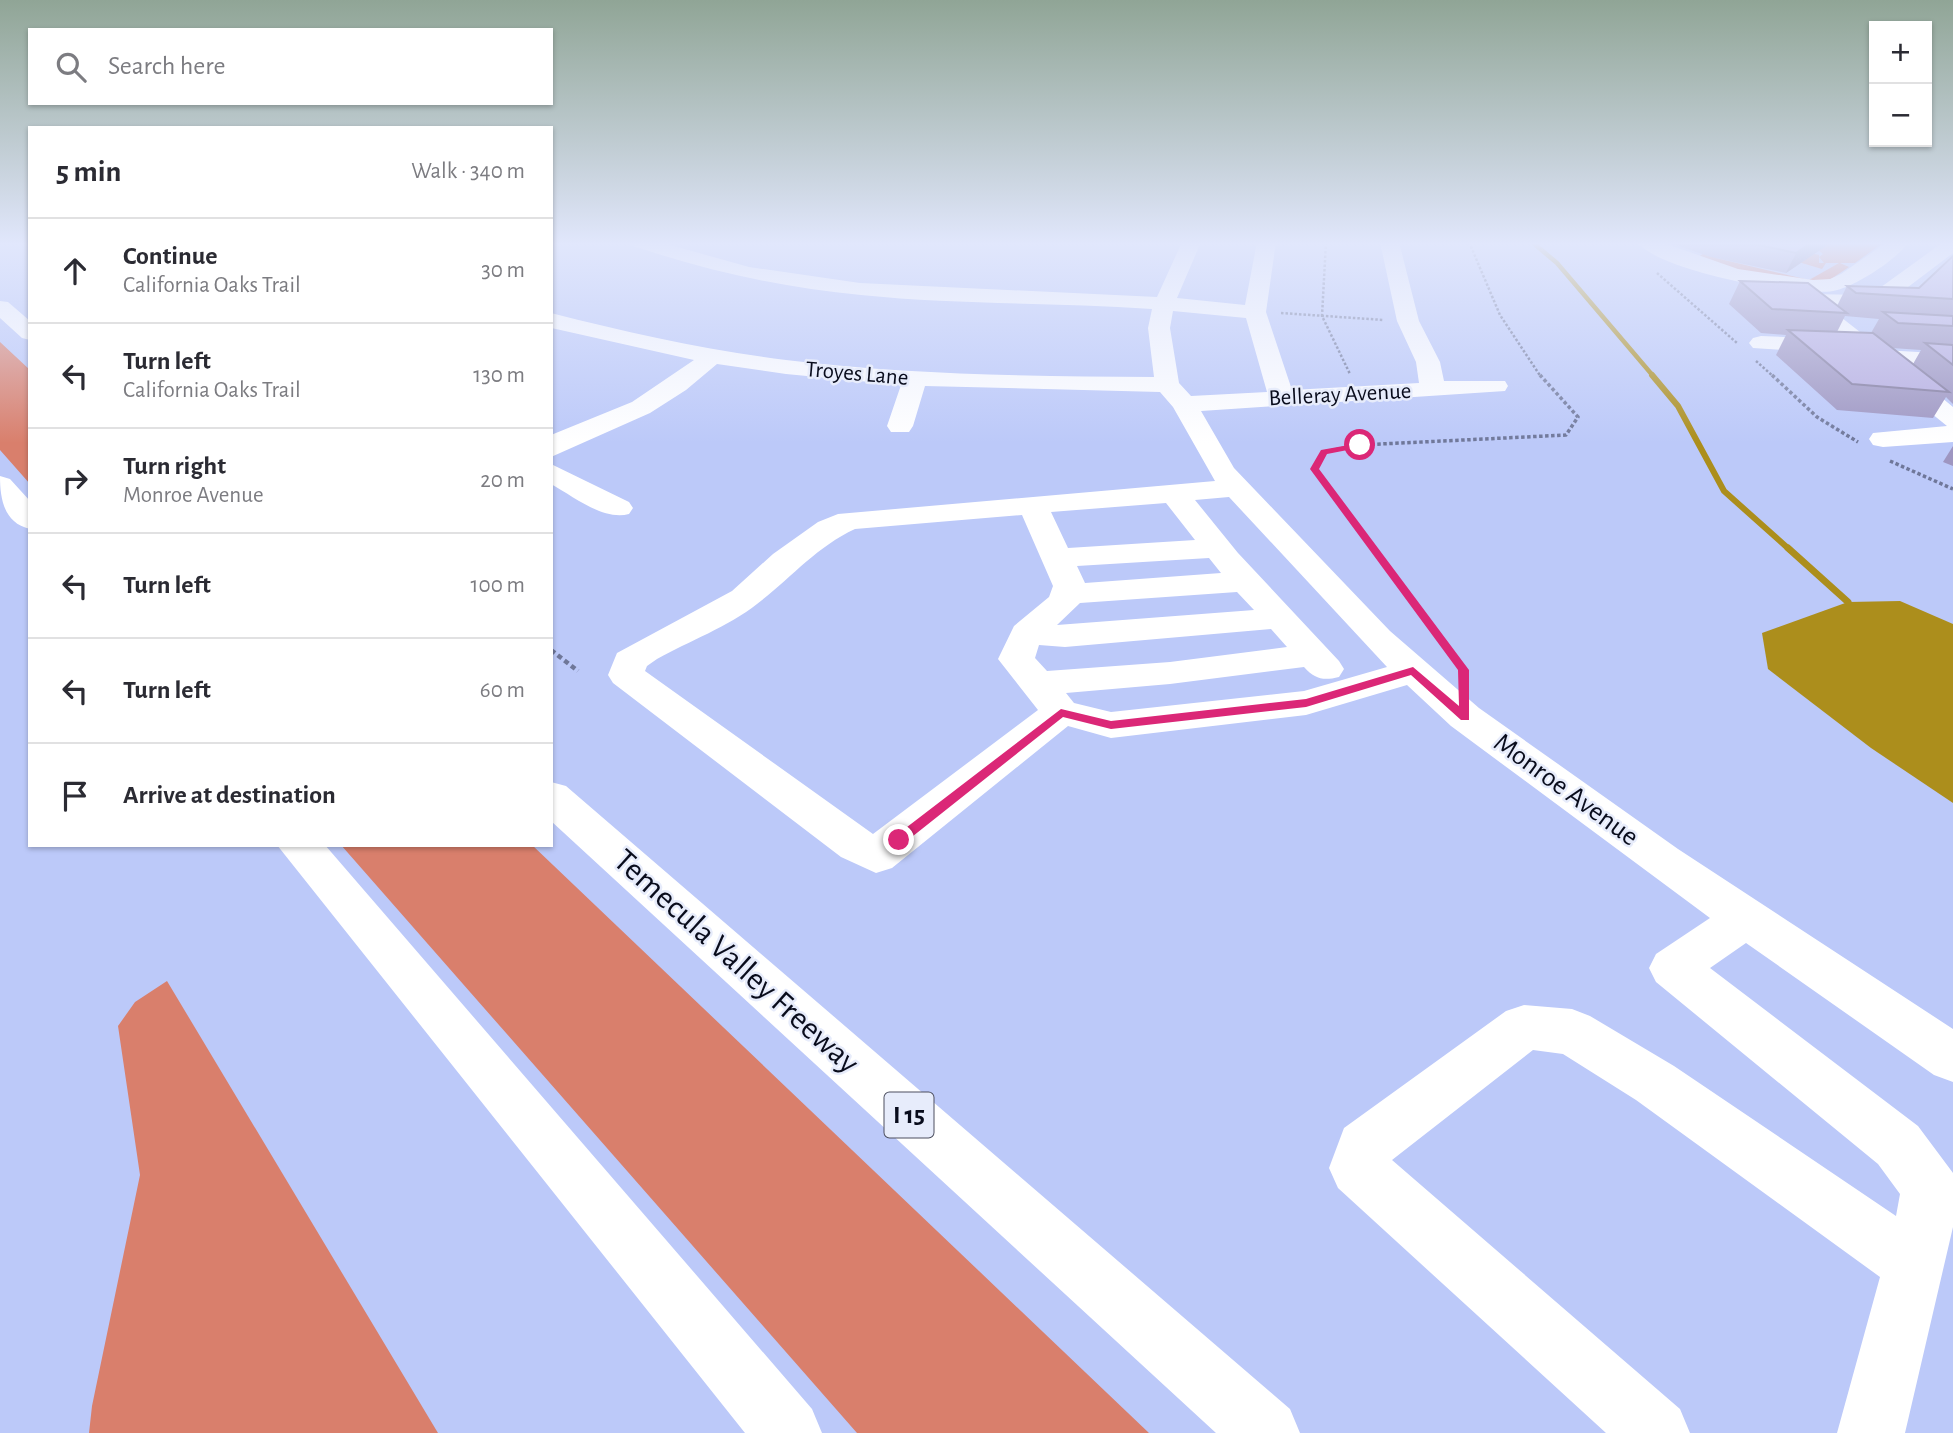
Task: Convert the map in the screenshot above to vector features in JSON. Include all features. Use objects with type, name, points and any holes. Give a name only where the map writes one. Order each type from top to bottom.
[{"type":"main road","points":[[2,309],[28,331]]},
{"type":"main road","name":"Monroe Avenue","points":[[1163,309],[1159,328],[1175,394],[1222,472],[1378,639],[1465,718],[1746,918],[1953,1058]]},
{"type":"main road","points":[[1219,309],[1255,312]]},
{"type":"main road","points":[[1256,309],[1282,398]]},
{"type":"main road","points":[[1405,309],[1408,321],[1428,362],[1433,390]]},
{"type":"main road","points":[[1817,309],[1838,325],[1873,344],[1953,420]]},
{"type":"main road","name":"Troyes Lane","points":[[553,322],[711,357],[915,380],[1175,394]]},
{"type":"main road","points":[[1750,348],[1873,344],[1953,361]]},
{"type":"main road","points":[[553,447],[561,441],[642,410],[683,384],[711,357]]},
{"type":"main road","points":[[900,426],[915,380]]},
{"type":"main road","name":"Belleray Avenue","points":[[1175,394],[1282,398],[1496,386]]},
{"type":"main road","points":[[1874,446],[1953,434]]},
{"type":"main road","points":[[553,473],[618,508]]},
{"type":"main road","points":[[0,485],[28,518]]},
{"type":"main road","points":[[1061,712],[876,856],[856,845],[626,675],[630,661],[644,651],[744,598],[783,561],[829,528],[849,520],[1237,488]]},
{"type":"main road","points":[[1174,494],[1217,548],[1345,690]]},
{"type":"main road","points":[[1033,505],[1070,586],[1064,602],[1026,633],[1016,659],[1061,712],[1111,725],[1306,703],[1413,671]]},
{"type":"main road","points":[[1057,558],[1217,548]]},
{"type":"main road","points":[[1067,594],[1246,580]]},
{"type":"main road","points":[[1026,633],[1065,636],[1280,618]]},
{"type":"main road","points":[[1036,684],[1170,673],[1314,655]]},
{"type":"main road","name":"Temecula Valley Freeway","points":[[553,799],[1266,1433]]},
{"type":"main road","points":[[301,847],[788,1433]]},
{"type":"main road","points":[[1746,918],[1673,968],[1898,1145],[1930,1187],[1914,1265],[1871,1433]]},
{"type":"main road","points":[[1656,1433],[1358,1168],[1364,1147],[1524,1027],[1572,1032],[1631,1068],[1914,1265]]},
{"type":"path","points":[[1322,309],[1322,316],[1359,394]]},
{"type":"path","points":[[1465,718],[1463,670],[1315,469],[1324,452],[1360,445],[1566,435],[1578,417],[1551,391],[1516,344],[1497,309]]},
{"type":"path","points":[[1702,309],[1750,348],[1817,417],[1953,489]]},
{"type":"path","points":[[1255,312],[1408,321]]},
{"type":"path","points":[[553,652],[578,671]]},
{"type":"shaded area","points":[[0,342],[28,368],[28,482],[0,450]]},
{"type":"shaded area","points":[[1900,601],[1953,624],[1953,803],[1871,748],[1768,669],[1762,633],[1848,602]]},
{"type":"shaded area","points":[[343,847],[534,847],[1149,1433],[857,1433]]},
{"type":"shaded area","points":[[167,981],[438,1433],[89,1433],[92,1406],[140,1175],[118,1026],[135,1002]]},
{"type":"building","points":[[1772,309],[1842,309],[1847,313]]},
{"type":"building","points":[[1883,312],[1953,316],[1953,326],[1898,323]]},
{"type":"building","points":[[1788,330],[1873,333],[1949,392],[1852,384]]},
{"type":"building","points":[[1925,343],[1953,345],[1953,365]]},
{"type":"waterway","points":[[1596,309],[1654,377]]},
{"type":"waterway","points":[[1652,375],[1678,406],[1724,491],[1790,550]]},
{"type":"waterway","points":[[1788,548],[1848,602]]},
{"type":"route","points":[[899,840],[1061,712],[1111,725],[1306,703],[1413,671],[1465,718],[1463,670],[1315,469],[1324,452],[1360,445]]}]
